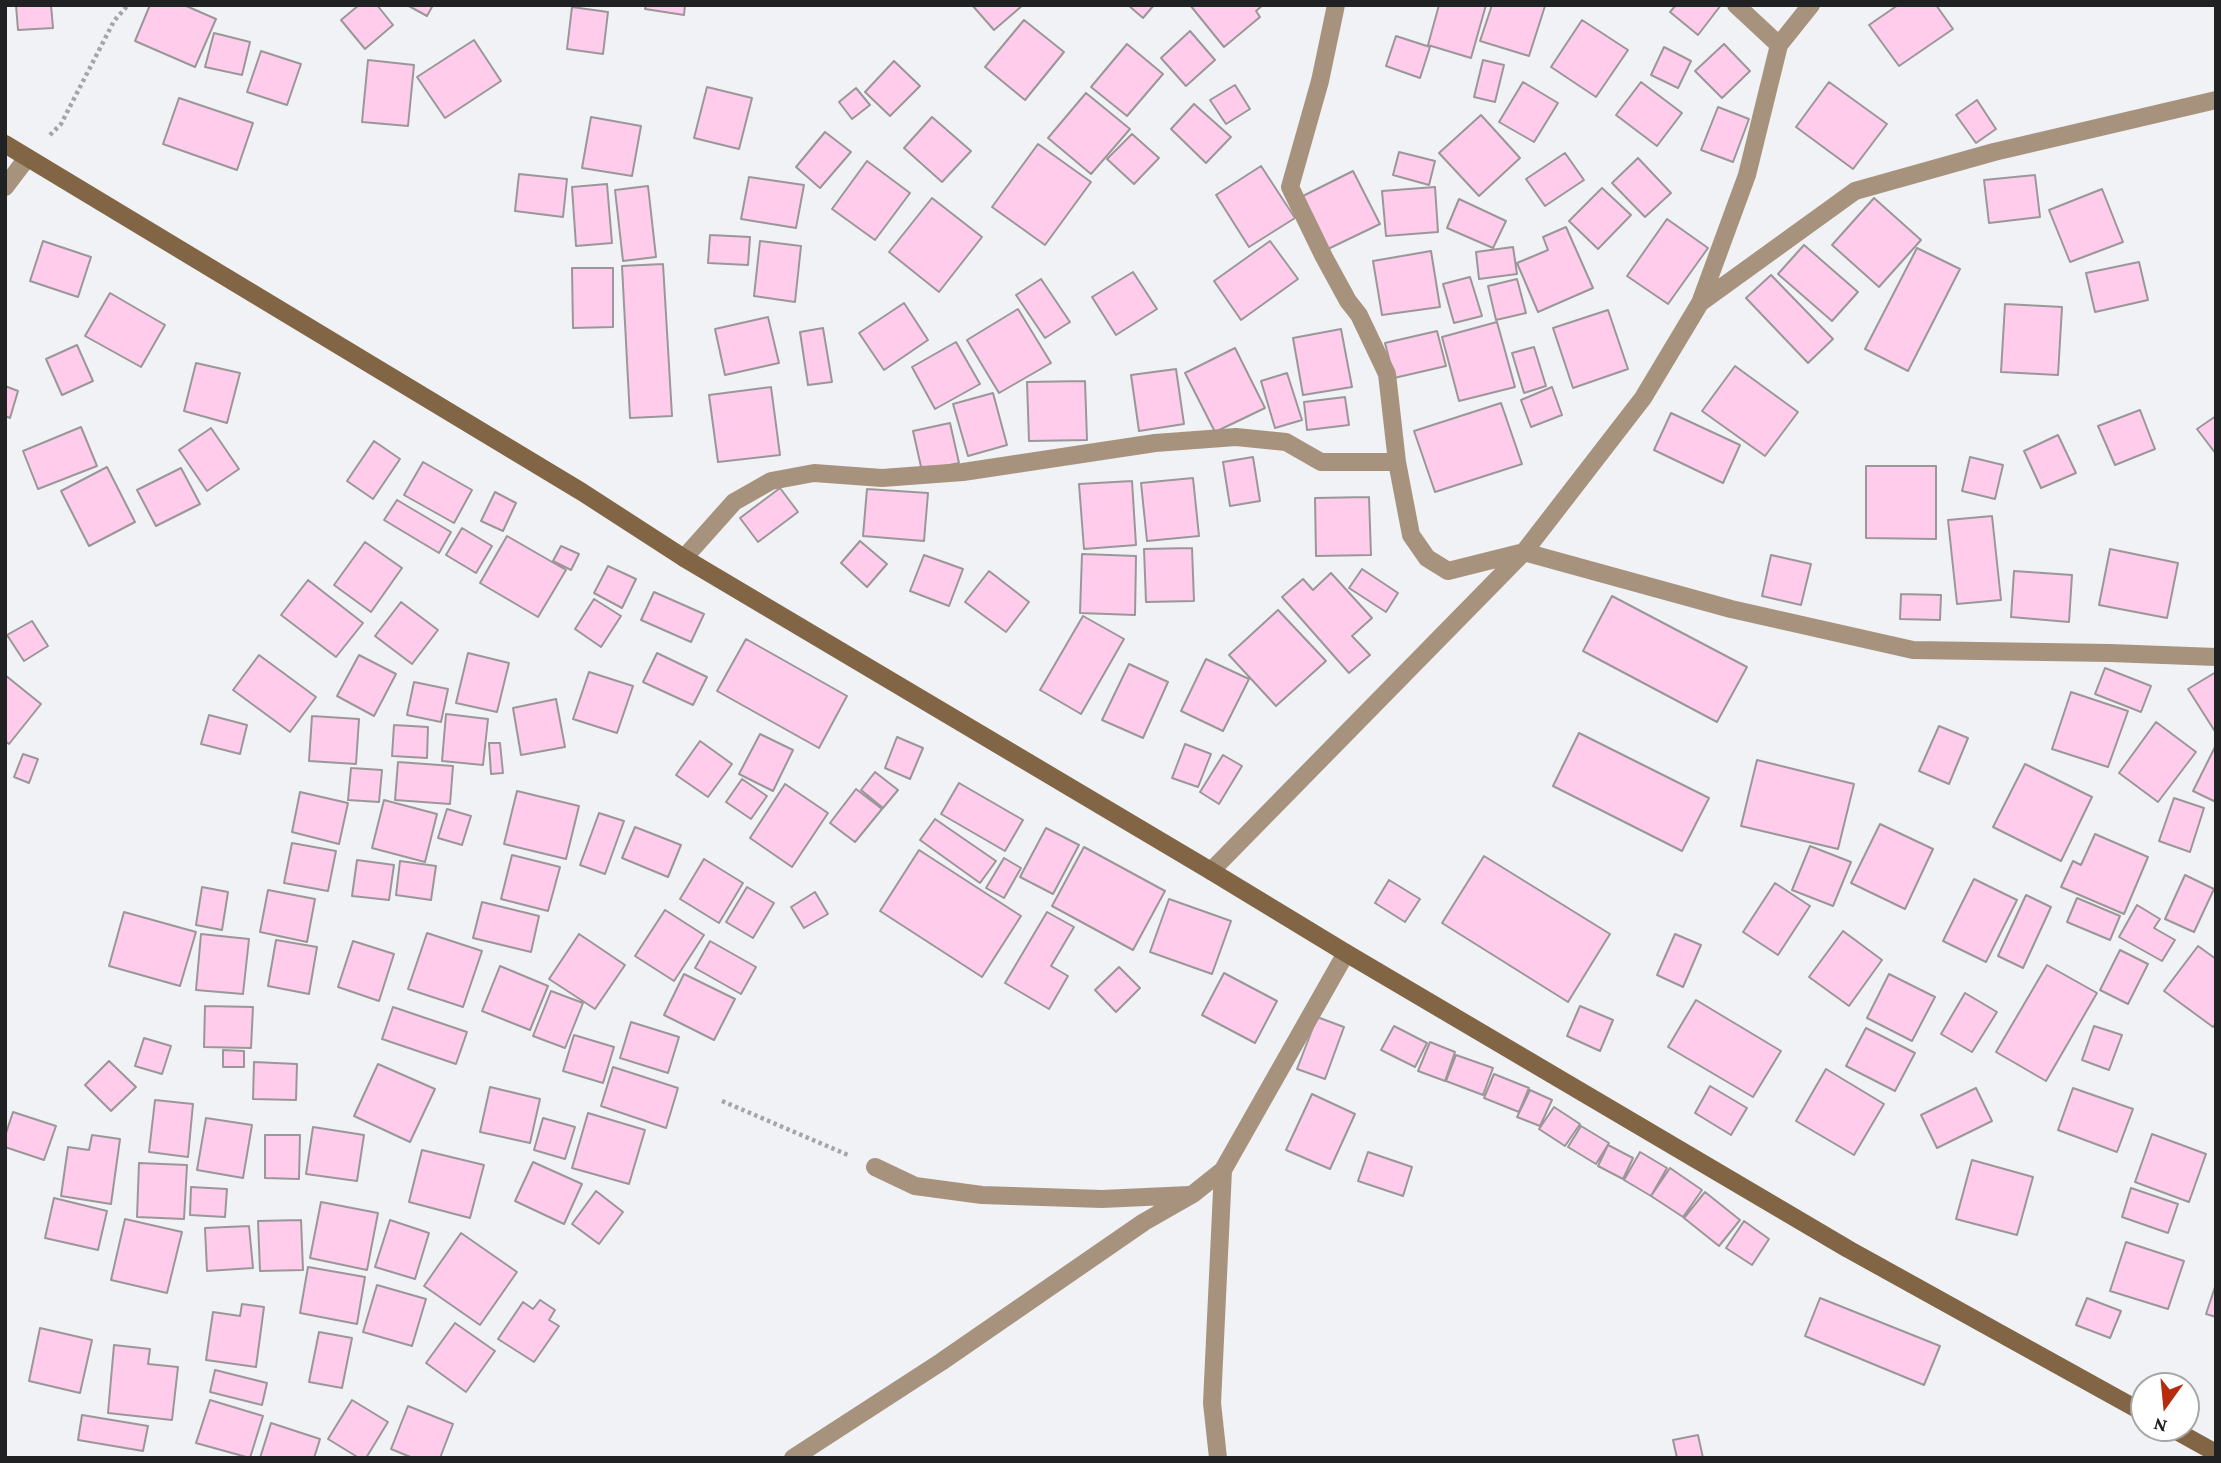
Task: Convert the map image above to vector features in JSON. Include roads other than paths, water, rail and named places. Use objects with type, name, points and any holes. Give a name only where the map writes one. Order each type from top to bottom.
[{"type":"main road","points":[[5,144],[582,492],[684,558],[1346,953],[1847,1248],[2130,1405]]},
{"type":"main road","points":[[2196,1442],[2216,1453]]},
{"type":"street","points":[[1336,5],[1320,81],[1290,187],[1348,301],[1360,315],[1387,374],[1397,462],[1411,535],[1427,558],[1448,570],[1524,552],[1731,609],[1913,650],[2216,657]]},
{"type":"street","points":[[1736,5],[1779,44]]},
{"type":"street","points":[[1211,871],[1524,552],[1643,398],[1700,303],[1747,175],[1779,44],[1811,5]]},
{"type":"street","points":[[1700,303],[1855,191],[1994,152],[2216,100]]},
{"type":"street","points":[[5,187],[27,158]]},
{"type":"street","points":[[684,558],[734,502],[771,481],[814,473],[882,478],[963,472],[1155,443],[1236,437],[1286,442],[1321,462],[1397,462]]},
{"type":"street","points":[[793,1458],[941,1362],[1144,1222],[1193,1194],[1223,1170],[1346,953]]},
{"type":"street","points":[[875,1167],[915,1185],[982,1195],[1102,1199],[1193,1194]]},
{"type":"street","points":[[1218,1458],[1212,1403],[1223,1170]]}]
